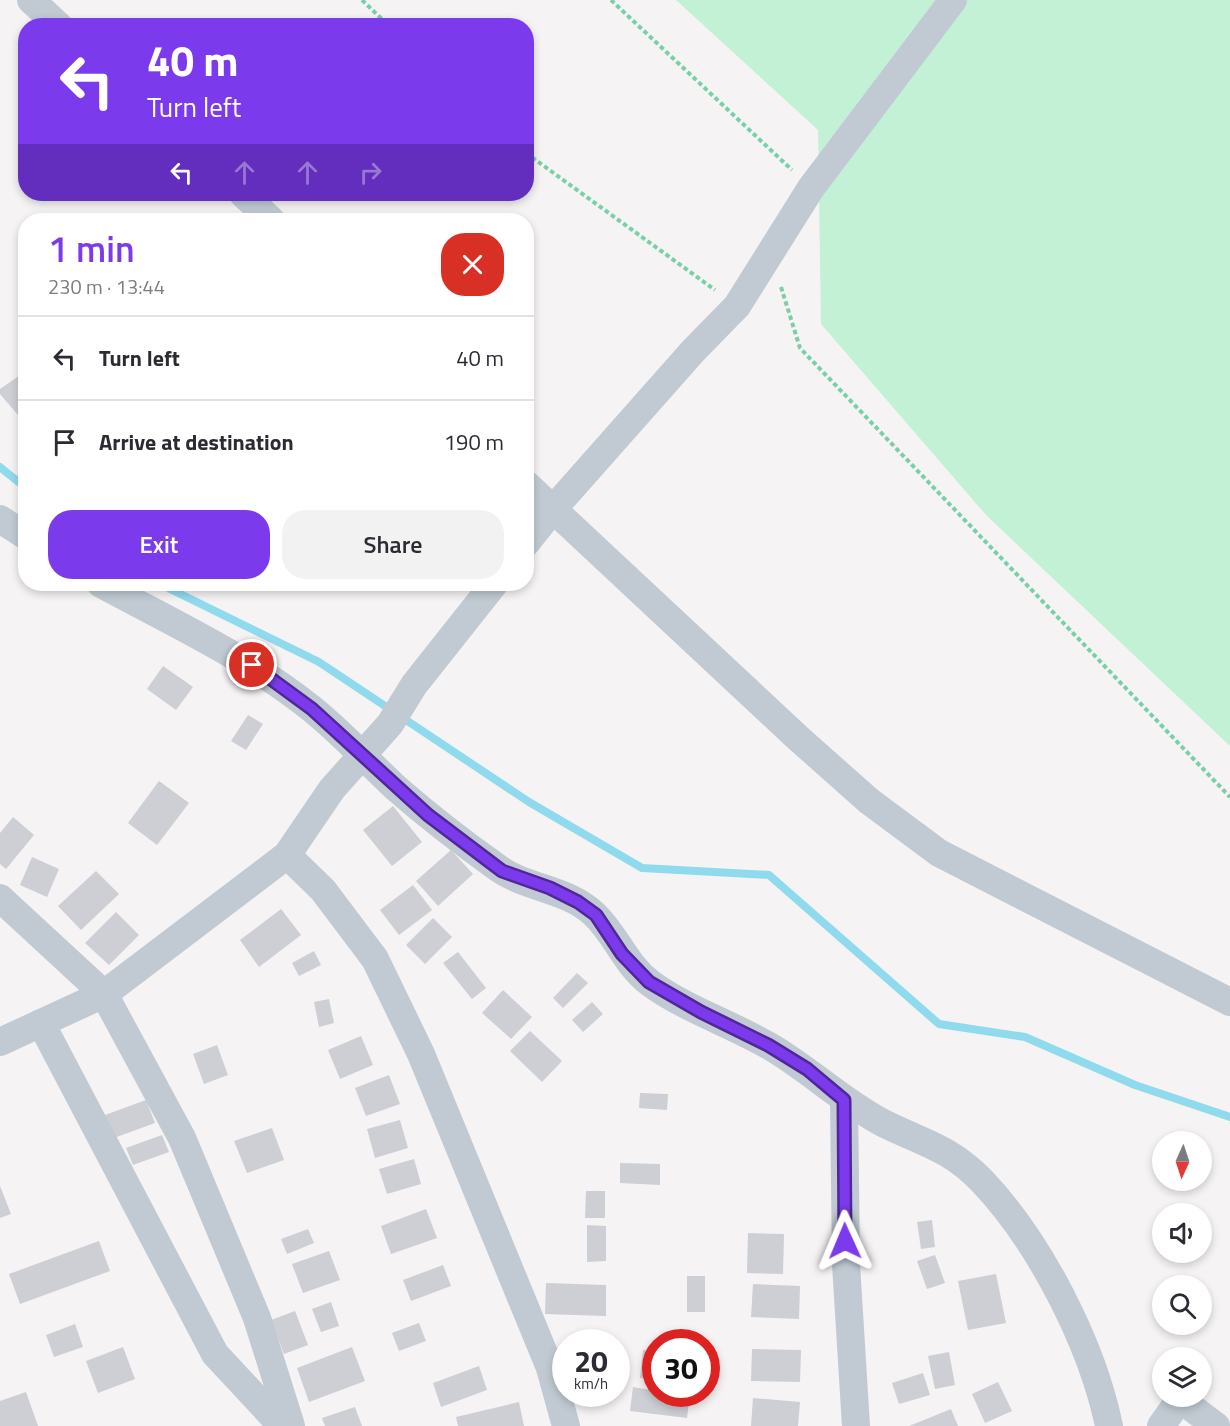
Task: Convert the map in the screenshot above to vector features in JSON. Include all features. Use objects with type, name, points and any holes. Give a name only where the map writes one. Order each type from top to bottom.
[{"type":"street","points":[[31,0],[50,18]]},
{"type":"street","points":[[534,533],[693,351],[737,306],[811,189],[953,0]]},
{"type":"street","points":[[251,201],[263,213]]},
{"type":"street","points":[[534,491],[602,557],[851,786],[901,826],[939,853],[1230,1002]]},
{"type":"street","points":[[0,519],[18,531]]},
{"type":"street","points":[[114,591],[252,665],[312,709],[363,753],[428,815],[502,871],[559,893],[578,902],[596,915],[622,954],[649,982],[701,1012],[768,1045],[807,1069],[844,1100],[885,1124],[920,1137],[954,1156],[981,1180],[1020,1226],[1042,1260],[1089,1359],[1109,1426]]},
{"type":"street","points":[[0,1042],[104,994],[288,855],[332,789],[390,724],[414,685],[488,591]]},
{"type":"street","points":[[288,855],[323,890],[375,959],[422,1054],[550,1368],[566,1426]]},
{"type":"street","points":[[0,898],[104,994],[182,1138],[256,1318],[291,1426]]},
{"type":"street","points":[[41,1023],[215,1354],[282,1426]]},
{"type":"street","points":[[844,1100],[846,1264],[856,1426]]},
{"type":"street","points":[[1161,1426],[1180,1399],[1216,1426]]},
{"type":"path","points":[[362,0],[381,18]]},
{"type":"path","points":[[611,0],[811,189]]},
{"type":"path","points":[[534,159],[737,306]]},
{"type":"path","points":[[770,251],[800,348],[1230,797]]},
{"type":"green space","points":[[676,0],[1230,0],[1230,746],[986,515],[821,324],[818,130]]},
{"type":"building","points":[[18,376],[18,415],[0,394],[0,389]]},
{"type":"building","points":[[163,666],[193,687],[176,710],[147,689]]},
{"type":"building","points":[[248,715],[263,724],[246,750],[231,741]]},
{"type":"building","points":[[159,781],[189,803],[157,845],[128,823]]},
{"type":"building","points":[[393,806],[422,842],[392,866],[363,830]]},
{"type":"building","points":[[13,817],[34,835],[6,869],[0,864],[0,833]]},
{"type":"building","points":[[451,850],[473,874],[438,906],[416,881]]},
{"type":"building","points":[[32,857],[59,869],[47,897],[20,885]]},
{"type":"building","points":[[96,871],[119,894],[81,930],[58,906]]},
{"type":"building","points":[[413,885],[432,910],[399,935],[380,910]]},
{"type":"building","points":[[281,909],[301,935],[259,967],[240,940]]},
{"type":"building","points":[[116,912],[139,935],[109,965],[85,943]]},
{"type":"building","points":[[433,918],[452,937],[425,964],[406,945]]},
{"type":"building","points":[[314,951],[321,965],[299,976],[292,963]]},
{"type":"building","points":[[458,952],[486,988],[472,999],[443,963]]},
{"type":"building","points":[[577,973],[588,983],[563,1008],[553,998]]},
{"type":"building","points":[[503,990],[532,1017],[511,1039],[482,1013]]},
{"type":"building","points":[[329,999],[334,1023],[319,1027],[314,1002]]},
{"type":"building","points":[[592,1002],[603,1014],[583,1032],[572,1020]]},
{"type":"building","points":[[530,1031],[562,1061],[542,1082],[510,1051]]},
{"type":"building","points":[[361,1036],[373,1065],[340,1079],[328,1050]]},
{"type":"building","points":[[217,1045],[228,1075],[204,1084],[193,1054]]},
{"type":"building","points":[[389,1075],[400,1104],[366,1116],[355,1088]]},
{"type":"building","points":[[640,1093],[668,1094],[667,1110],[639,1108]]},
{"type":"building","points":[[146,1100],[155,1123],[114,1138],[105,1115]]},
{"type":"building","points":[[400,1120],[408,1148],[375,1158],[367,1129]]},
{"type":"building","points":[[272,1128],[284,1160],[247,1173],[234,1141]]},
{"type":"building","points":[[162,1135],[169,1152],[133,1165],[126,1148]]},
{"type":"building","points":[[414,1159],[421,1184],[387,1194],[379,1169]]},
{"type":"building","points":[[620,1163],[660,1164],[660,1185],[620,1183]]},
{"type":"building","points":[[0,1186],[11,1214],[0,1218]]},
{"type":"building","points":[[586,1191],[605,1191],[605,1218],[585,1218]]},
{"type":"building","points":[[426,1209],[437,1238],[391,1254],[381,1226]]},
{"type":"building","points":[[932,1220],[935,1247],[921,1249],[917,1222]]},
{"type":"building","points":[[587,1225],[606,1226],[606,1261],[587,1262]]},
{"type":"building","points":[[308,1229],[314,1243],[287,1254],[281,1239]]},
{"type":"building","points":[[748,1233],[784,1234],[783,1274],[747,1273]]},
{"type":"building","points":[[99,1241],[110,1271],[20,1304],[9,1274]]},
{"type":"building","points":[[329,1251],[340,1280],[303,1293],[292,1264]]},
{"type":"building","points":[[935,1255],[945,1283],[927,1289],[917,1261]]},
{"type":"building","points":[[443,1265],[451,1286],[411,1301],[403,1280]]},
{"type":"building","points":[[996,1274],[1006,1323],[968,1330],[958,1281]]},
{"type":"building","points":[[687,1276],[705,1276],[705,1312],[687,1312]]},
{"type":"building","points":[[546,1283],[606,1285],[606,1316],[545,1314]]},
{"type":"building","points":[[753,1284],[800,1286],[799,1319],[751,1317]]},
{"type":"building","points":[[331,1302],[339,1326],[321,1332],[312,1309]]},
{"type":"building","points":[[295,1311],[308,1345],[284,1354],[271,1320]]},
{"type":"building","points":[[419,1323],[426,1341],[399,1351],[392,1333]]},
{"type":"building","points":[[75,1324],[83,1347],[54,1357],[46,1335]]},
{"type":"building","points":[[123,1347],[135,1379],[98,1393],[86,1361]]},
{"type":"building","points":[[352,1347],[365,1381],[309,1402],[297,1368]]},
{"type":"building","points":[[752,1349],[801,1350],[800,1382],[751,1381]]},
{"type":"building","points":[[949,1352],[955,1385],[935,1389],[928,1356]]},
{"type":"building","points":[[479,1366],[487,1390],[441,1407],[433,1383]]},
{"type":"building","points":[[923,1373],[930,1395],[899,1404],[892,1383]]},
{"type":"building","points":[[998,1382],[1012,1411],[985,1423],[972,1394]]},
{"type":"building","points":[[633,1387],[642,1389],[642,1407],[688,1407],[687,1418],[630,1411]]},
{"type":"building","points":[[26,1392],[38,1426],[0,1426],[0,1401]]},
{"type":"building","points":[[753,1398],[800,1402],[798,1426],[751,1426]]},
{"type":"building","points":[[519,1402],[524,1426],[458,1426],[456,1417]]},
{"type":"building","points":[[355,1407],[362,1426],[325,1426],[322,1418]]},
{"type":"building","points":[[951,1409],[958,1426],[909,1426]]},
{"type":"waterway","points":[[0,467],[18,482]]},
{"type":"waterway","points":[[174,591],[319,662],[529,802],[642,868],[769,875],[939,1024],[1025,1037],[1135,1085],[1230,1117]]},
{"type":"route","points":[[252,665],[312,709],[363,753],[428,815],[502,871],[550,888],[578,902],[596,915],[622,954],[649,982],[701,1012],[768,1045],[807,1069],[844,1100],[845,1241]]}]
